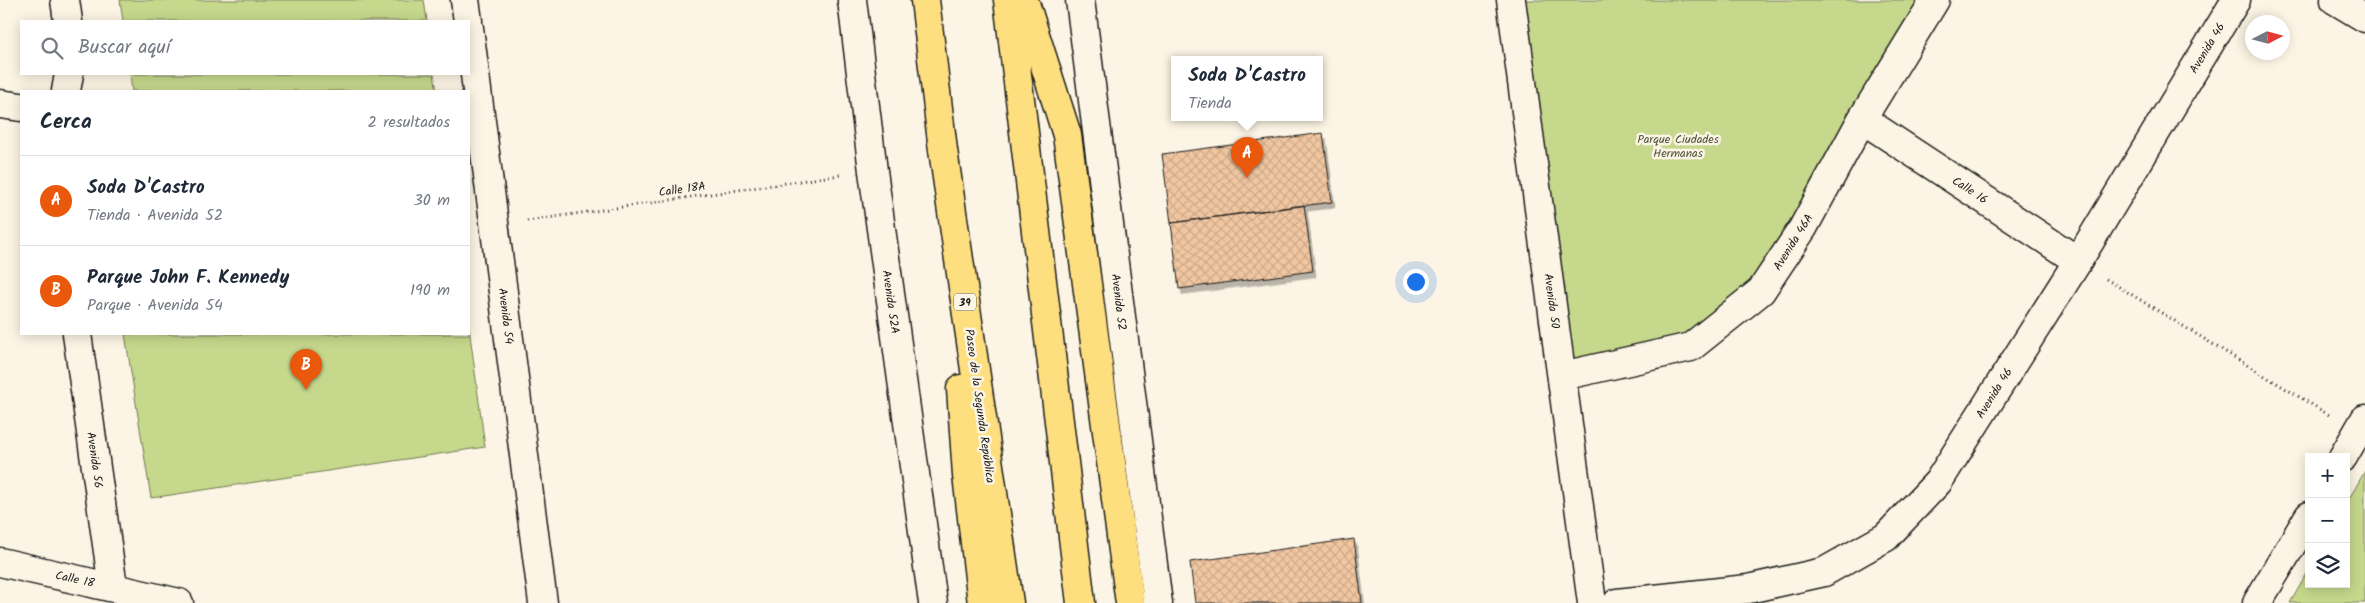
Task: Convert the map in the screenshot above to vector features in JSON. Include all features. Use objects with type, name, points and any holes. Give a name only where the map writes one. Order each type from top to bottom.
[{"type":"highway","name":"Paseo de la Segunda República","points":[[925,0],[943,150],[1009,603]]},
{"type":"highway","points":[[1008,0],[1081,603]]},
{"type":"highway","points":[[1024,0],[1068,135],[1130,603]]},
{"type":"highway","points":[[943,150],[967,475],[982,603]]},
{"type":"street","points":[[65,0],[68,20]]},
{"type":"street","points":[[465,0],[468,20]]},
{"type":"street","name":"Avenida 52A","points":[[852,0],[873,171],[933,603]]},
{"type":"street","name":"Avenida 52","points":[[1080,0],[1158,603]]},
{"type":"street","name":"Avenida 50","points":[[1511,0],[1592,603]]},
{"type":"street","name":"Avenida 46A","points":[[1562,376],[1691,347],[1761,291],[1803,228],[1862,119],[1935,0]]},
{"type":"street","name":"Avenida 46","points":[[1617,603],[1748,589],[1824,572],[1886,537],[1938,482],[2078,261],[2236,0]]},
{"type":"street","points":[[2335,0],[2365,18]]},
{"type":"street","name":"Avenida 54","points":[[470,36],[544,603]]},
{"type":"street","points":[[66,90],[68,75]]},
{"type":"street","points":[[0,104],[20,108]]},
{"type":"street","name":"Calle 16","points":[[1862,119],[2078,261]]},
{"type":"street","name":"Avenida 56","points":[[77,335],[113,587]]},
{"type":"street","points":[[2345,453],[2361,426]]},
{"type":"street","points":[[2257,603],[2305,523]]},
{"type":"street","name":"Calle 18","points":[[0,562],[179,603]]},
{"type":"path","name":"Calle 18A","points":[[494,225],[873,171]]},
{"type":"path","points":[[2078,261],[2361,426]]},
{"type":"green space","points":[[120,0],[424,0],[427,20],[123,20]]},
{"type":"green space","name":"Parque Ciudades Hermanas","points":[[1511,0],[1935,0],[1803,228],[1691,347],[1562,376]]},
{"type":"green space","points":[[130,75],[434,75],[437,90],[132,90]]},
{"type":"green space","points":[[470,334],[485,447],[151,498],[125,335]]},
{"type":"green space","points":[[2365,471],[2365,603],[2290,603],[2305,577],[2305,588],[2350,588],[2350,497]]},
{"type":"building","points":[[1323,133],[1332,202],[1171,223],[1162,154]]},
{"type":"building","points":[[1304,205],[1313,271],[1179,289],[1171,223]]},
{"type":"building","points":[[1354,539],[1362,603],[1195,603],[1190,562]]},
{"type":"place","name":"Soda D'Castro","points":[[1247,178]]},
{"type":"place","name":"Parque John F. Kennedy","points":[[306,390]]}]
